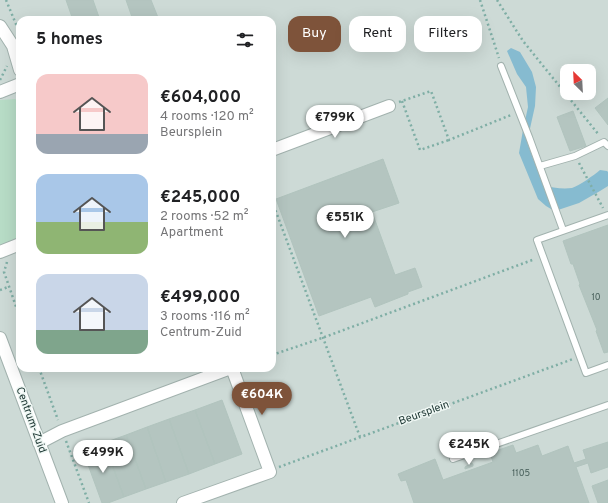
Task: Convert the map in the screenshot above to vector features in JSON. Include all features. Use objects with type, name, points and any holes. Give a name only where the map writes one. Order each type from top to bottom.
[{"type":"street","points":[[0,26],[13,46],[16,56]]},
{"type":"street","points":[[0,92],[16,86]]},
{"type":"street","points":[[276,148],[389,106]]},
{"type":"street","points":[[0,252],[16,246]]},
{"type":"street","name":"Centrum-Zuid","points":[[0,338],[62,503]]},
{"type":"street","points":[[39,443],[62,431],[221,372]]},
{"type":"street","points":[[183,503],[270,472],[233,372]]},
{"type":"lane","points":[[501,66],[563,230]]},
{"type":"lane","points":[[540,166],[574,156],[606,144]]},
{"type":"lane","points":[[608,215],[537,240],[586,373],[608,365]]},
{"type":"lane","points":[[452,459],[608,405]]},
{"type":"path","points":[[6,0],[16,26]]},
{"type":"path","points":[[480,0],[501,66]]},
{"type":"path","points":[[497,0],[523,41],[606,144]]},
{"type":"path","points":[[389,106],[431,91],[449,140]]},
{"type":"path","points":[[402,102],[420,150],[519,112]]},
{"type":"path","points":[[583,168],[602,206]]},
{"type":"path","points":[[276,212],[360,437]]},
{"type":"path","points":[[276,354],[543,256]]},
{"type":"path","points":[[10,259],[6,263],[4,272],[16,308]]},
{"type":"path","points":[[0,290],[8,287]]},
{"type":"path","name":"Beursplein","points":[[270,472],[360,437],[580,356]]},
{"type":"shaded area","points":[[0,0],[608,0],[608,503],[0,503]]},
{"type":"green space","points":[[0,100],[16,100],[16,240],[0,245]]},
{"type":"water","points":[[511,48],[520,52],[532,72],[536,87],[535,106],[527,142],[543,185],[558,188],[572,188],[582,183],[600,170],[608,172],[608,186],[579,203],[558,210],[551,209],[538,199],[519,153],[528,107],[526,87],[517,74],[507,51]]},
{"type":"building","points":[[66,0],[93,0],[99,16],[72,16]]},
{"type":"building","points":[[126,0],[151,0],[157,16],[132,16]]},
{"type":"building","points":[[608,98],[608,125],[595,108]]},
{"type":"building","points":[[573,111],[586,146],[570,151],[557,117]]},
{"type":"building","points":[[383,159],[399,203],[372,212],[395,275],[415,268],[422,287],[375,307],[371,297],[319,316],[276,199]]},
{"type":"building","points":[[608,225],[608,352],[604,353],[596,331],[597,330],[579,285],[580,284],[573,264],[571,264],[563,241]]},
{"type":"building","points":[[222,400],[242,454],[215,464],[195,410]]},
{"type":"building","points":[[195,410],[215,464],[189,474],[169,419]]},
{"type":"building","points":[[169,419],[189,474],[166,482],[147,427]]},
{"type":"building","points":[[147,427],[166,482],[146,489],[126,435]]},
{"type":"building","points":[[126,435],[146,489],[124,497],[104,443]]},
{"type":"building","points":[[608,442],[608,467],[591,473],[588,463],[576,467],[589,503],[414,503],[406,480],[401,481],[398,474],[435,459],[443,480],[493,462],[490,453],[513,445],[516,453],[538,445],[542,456],[568,446],[574,463],[586,459],[583,450]]},
{"type":"building","points":[[104,443],[124,497],[108,503],[102,503],[83,451]]},
{"type":"building","points":[[471,463],[473,466],[465,469],[465,467]]},
{"type":"building","points":[[608,480],[608,503],[598,503],[592,486]]}]
